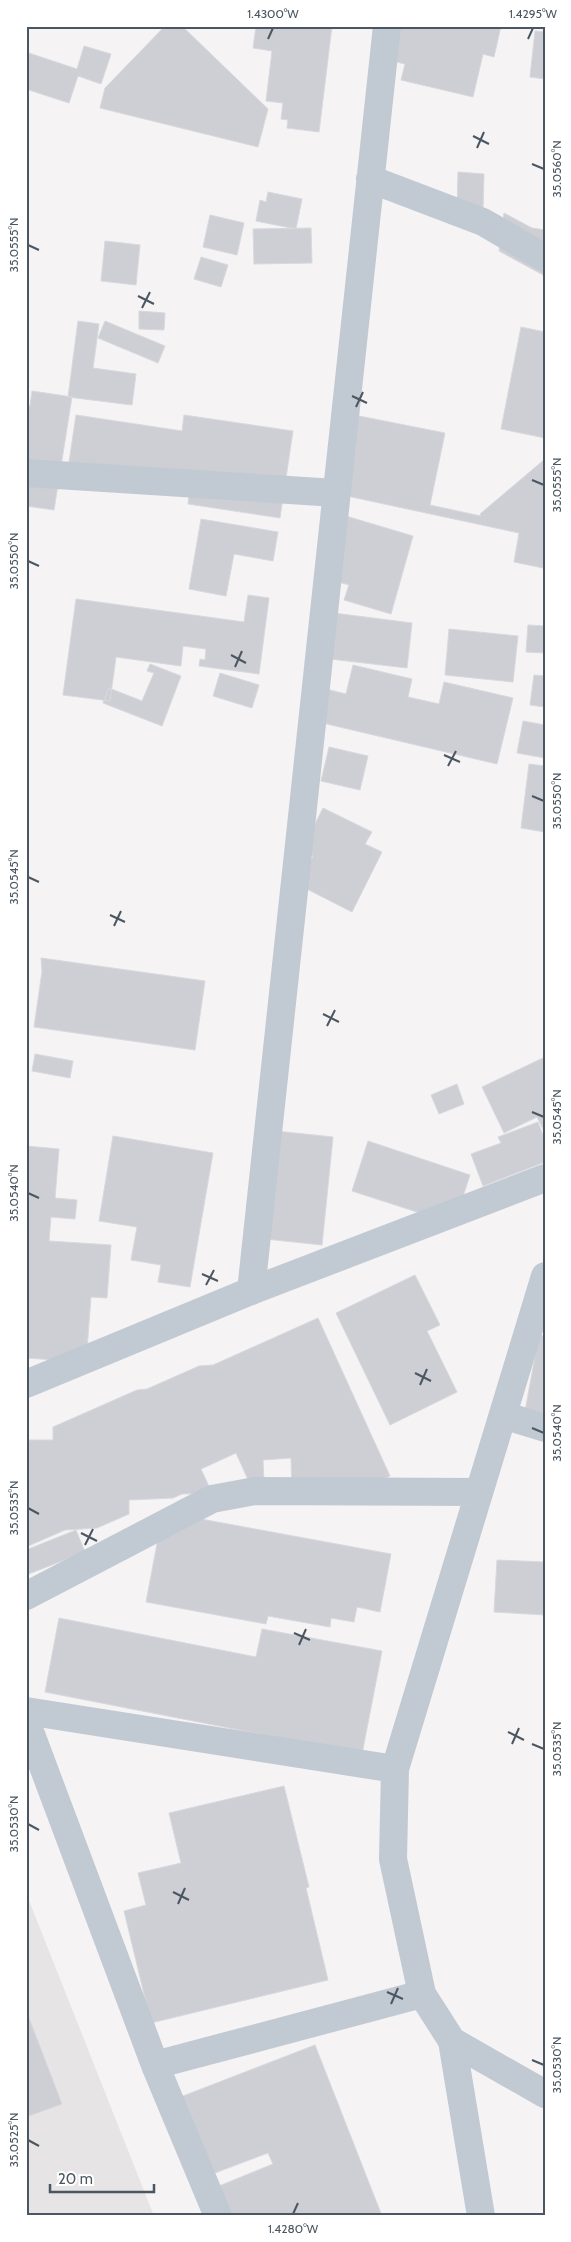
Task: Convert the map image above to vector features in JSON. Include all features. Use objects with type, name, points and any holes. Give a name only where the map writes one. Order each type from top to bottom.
[{"type":"street","points":[[250,1291],[387,26]]},
{"type":"street","points":[[370,179],[483,222],[545,258]]},
{"type":"street","points":[[26,472],[336,493]]},
{"type":"street","points":[[26,1384],[250,1291],[545,1178]]},
{"type":"street","points":[[481,2216],[452,2041],[422,1994],[393,1859],[395,1769],[545,1276]]},
{"type":"street","points":[[503,1415],[545,1428]]},
{"type":"street","points":[[26,1596],[212,1499],[255,1491],[479,1492]]},
{"type":"street","points":[[26,1711],[395,1769]]},
{"type":"street","points":[[26,1721],[155,2065],[218,2216]]},
{"type":"street","points":[[155,2065],[422,1994]]},
{"type":"street","points":[[452,2041],[545,2094]]},
{"type":"shaded area","points":[[26,1893],[154,2216],[26,2216]]},
{"type":"building","points":[[165,26],[182,26],[268,109],[258,147],[100,108],[105,88]]},
{"type":"building","points":[[256,26],[332,26],[319,132],[287,128],[288,120],[281,119],[283,103],[266,101],[272,51],[253,48]]},
{"type":"building","points":[[387,26],[501,26],[494,57],[483,54],[473,97],[401,80],[405,64],[380,58]]},
{"type":"building","points":[[535,31],[545,32],[545,79],[530,77]]},
{"type":"building","points":[[84,46],[111,54],[101,84],[78,76],[69,103],[26,89],[26,52],[77,69]]},
{"type":"building","points":[[458,172],[484,174],[483,211],[457,210]]},
{"type":"building","points":[[268,192],[302,199],[296,229],[256,221],[260,200],[266,202]]},
{"type":"building","points":[[504,213],[532,228],[545,230],[545,276],[499,251]]},
{"type":"building","points":[[210,215],[244,223],[237,255],[203,247]]},
{"type":"building","points":[[311,228],[312,263],[254,264],[253,229]]},
{"type":"building","points":[[105,241],[140,245],[136,285],[101,281]]},
{"type":"building","points":[[201,257],[228,265],[221,287],[194,279]]},
{"type":"building","points":[[139,311],[165,313],[164,330],[139,329]]},
{"type":"building","points":[[78,321],[99,324],[93,368],[136,374],[132,405],[68,397]]},
{"type":"building","points":[[105,321],[165,346],[158,363],[98,338]]},
{"type":"building","points":[[521,327],[545,332],[545,438],[501,429]]},
{"type":"building","points":[[32,391],[72,397],[54,510],[26,506],[26,406],[30,406]]},
{"type":"building","points":[[349,414],[445,433],[430,505],[481,516],[480,514],[545,459],[545,566],[543,568],[514,562],[519,533],[333,493]]},
{"type":"building","points":[[76,415],[182,431],[184,415],[293,431],[280,518],[188,504],[190,487],[68,469]]},
{"type":"building","points":[[339,514],[413,536],[391,614],[344,600],[349,585],[321,577]]},
{"type":"building","points":[[201,519],[278,532],[273,561],[234,554],[226,596],[189,589]]},
{"type":"building","points":[[248,595],[269,598],[259,674],[199,666],[200,659],[205,660],[206,649],[183,646],[181,666],[116,657],[110,701],[63,695],[76,599],[244,622]]},
{"type":"building","points":[[318,611],[412,623],[407,668],[313,657]]},
{"type":"building","points":[[528,625],[545,626],[545,653],[526,652]]},
{"type":"building","points":[[449,629],[518,636],[513,682],[445,675]]},
{"type":"building","points":[[150,664],[181,676],[162,726],[103,703],[109,688],[142,701],[154,673],[147,671]]},
{"type":"building","points":[[353,665],[412,679],[408,697],[439,704],[444,682],[513,698],[497,764],[314,721],[322,688],[346,694]]},
{"type":"building","points":[[220,673],[259,685],[252,708],[213,696]]},
{"type":"building","points":[[534,675],[545,676],[545,707],[530,705]]},
{"type":"building","points":[[523,721],[545,725],[545,758],[517,753]]},
{"type":"building","points":[[329,747],[368,756],[360,790],[321,781]]},
{"type":"building","points":[[529,764],[545,766],[545,832],[521,828]]},
{"type":"building","points":[[323,808],[372,832],[365,844],[382,852],[352,912],[299,885],[313,856],[302,850]]},
{"type":"building","points":[[41,958],[205,981],[195,1050],[34,1027],[42,971]]},
{"type":"building","points":[[35,1054],[73,1061],[70,1078],[32,1071]]},
{"type":"building","points":[[545,1057],[545,1133],[537,1117],[504,1133],[482,1087]]},
{"type":"building","points":[[457,1084],[464,1104],[439,1114],[431,1095]]},
{"type":"building","points":[[538,1122],[545,1140],[545,1162],[483,1186],[471,1154],[501,1143],[498,1137]]},
{"type":"building","points":[[257,1129],[333,1137],[322,1245],[246,1237]]},
{"type":"building","points":[[113,1136],[213,1153],[190,1287],[158,1282],[161,1265],[131,1260],[137,1227],[99,1221]]},
{"type":"building","points":[[368,1141],[470,1175],[454,1224],[352,1191]]},
{"type":"building","points":[[26,1146],[59,1149],[55,1198],[77,1200],[75,1219],[51,1217],[49,1241],[111,1245],[107,1298],[91,1297],[86,1362],[26,1358]]},
{"type":"building","points":[[415,1275],[440,1325],[427,1331],[457,1392],[390,1425],[336,1313]]},
{"type":"building","points":[[318,1318],[390,1476],[357,1491],[292,1493],[291,1458],[263,1460],[264,1482],[249,1482],[236,1453],[201,1469],[212,1493],[182,1494],[173,1498],[129,1500],[129,1514],[97,1528],[65,1530],[26,1547],[26,1440],[53,1440],[53,1427],[137,1390],[147,1389],[199,1366],[213,1365]]},
{"type":"building","points":[[539,1335],[545,1336],[545,1437],[521,1433]]},
{"type":"building","points":[[163,1512],[391,1554],[380,1612],[357,1607],[354,1622],[331,1618],[330,1627],[268,1616],[266,1624],[146,1602]]},
{"type":"building","points":[[76,1530],[85,1552],[26,1575],[26,1550]]},
{"type":"building","points":[[497,1560],[545,1562],[545,1615],[494,1612]]},
{"type":"building","points":[[59,1618],[256,1657],[262,1629],[382,1651],[362,1754],[45,1692]]},
{"type":"building","points":[[284,1786],[309,1887],[306,1888],[328,1980],[151,2023],[124,1911],[146,1905],[138,1873],[181,1863],[169,1813]]},
{"type":"building","points":[[26,2010],[62,2104],[26,2117]]},
{"type":"building","points":[[315,2045],[382,2216],[213,2216],[204,2192],[273,2164],[268,2153],[215,2173],[170,2101]]}]
